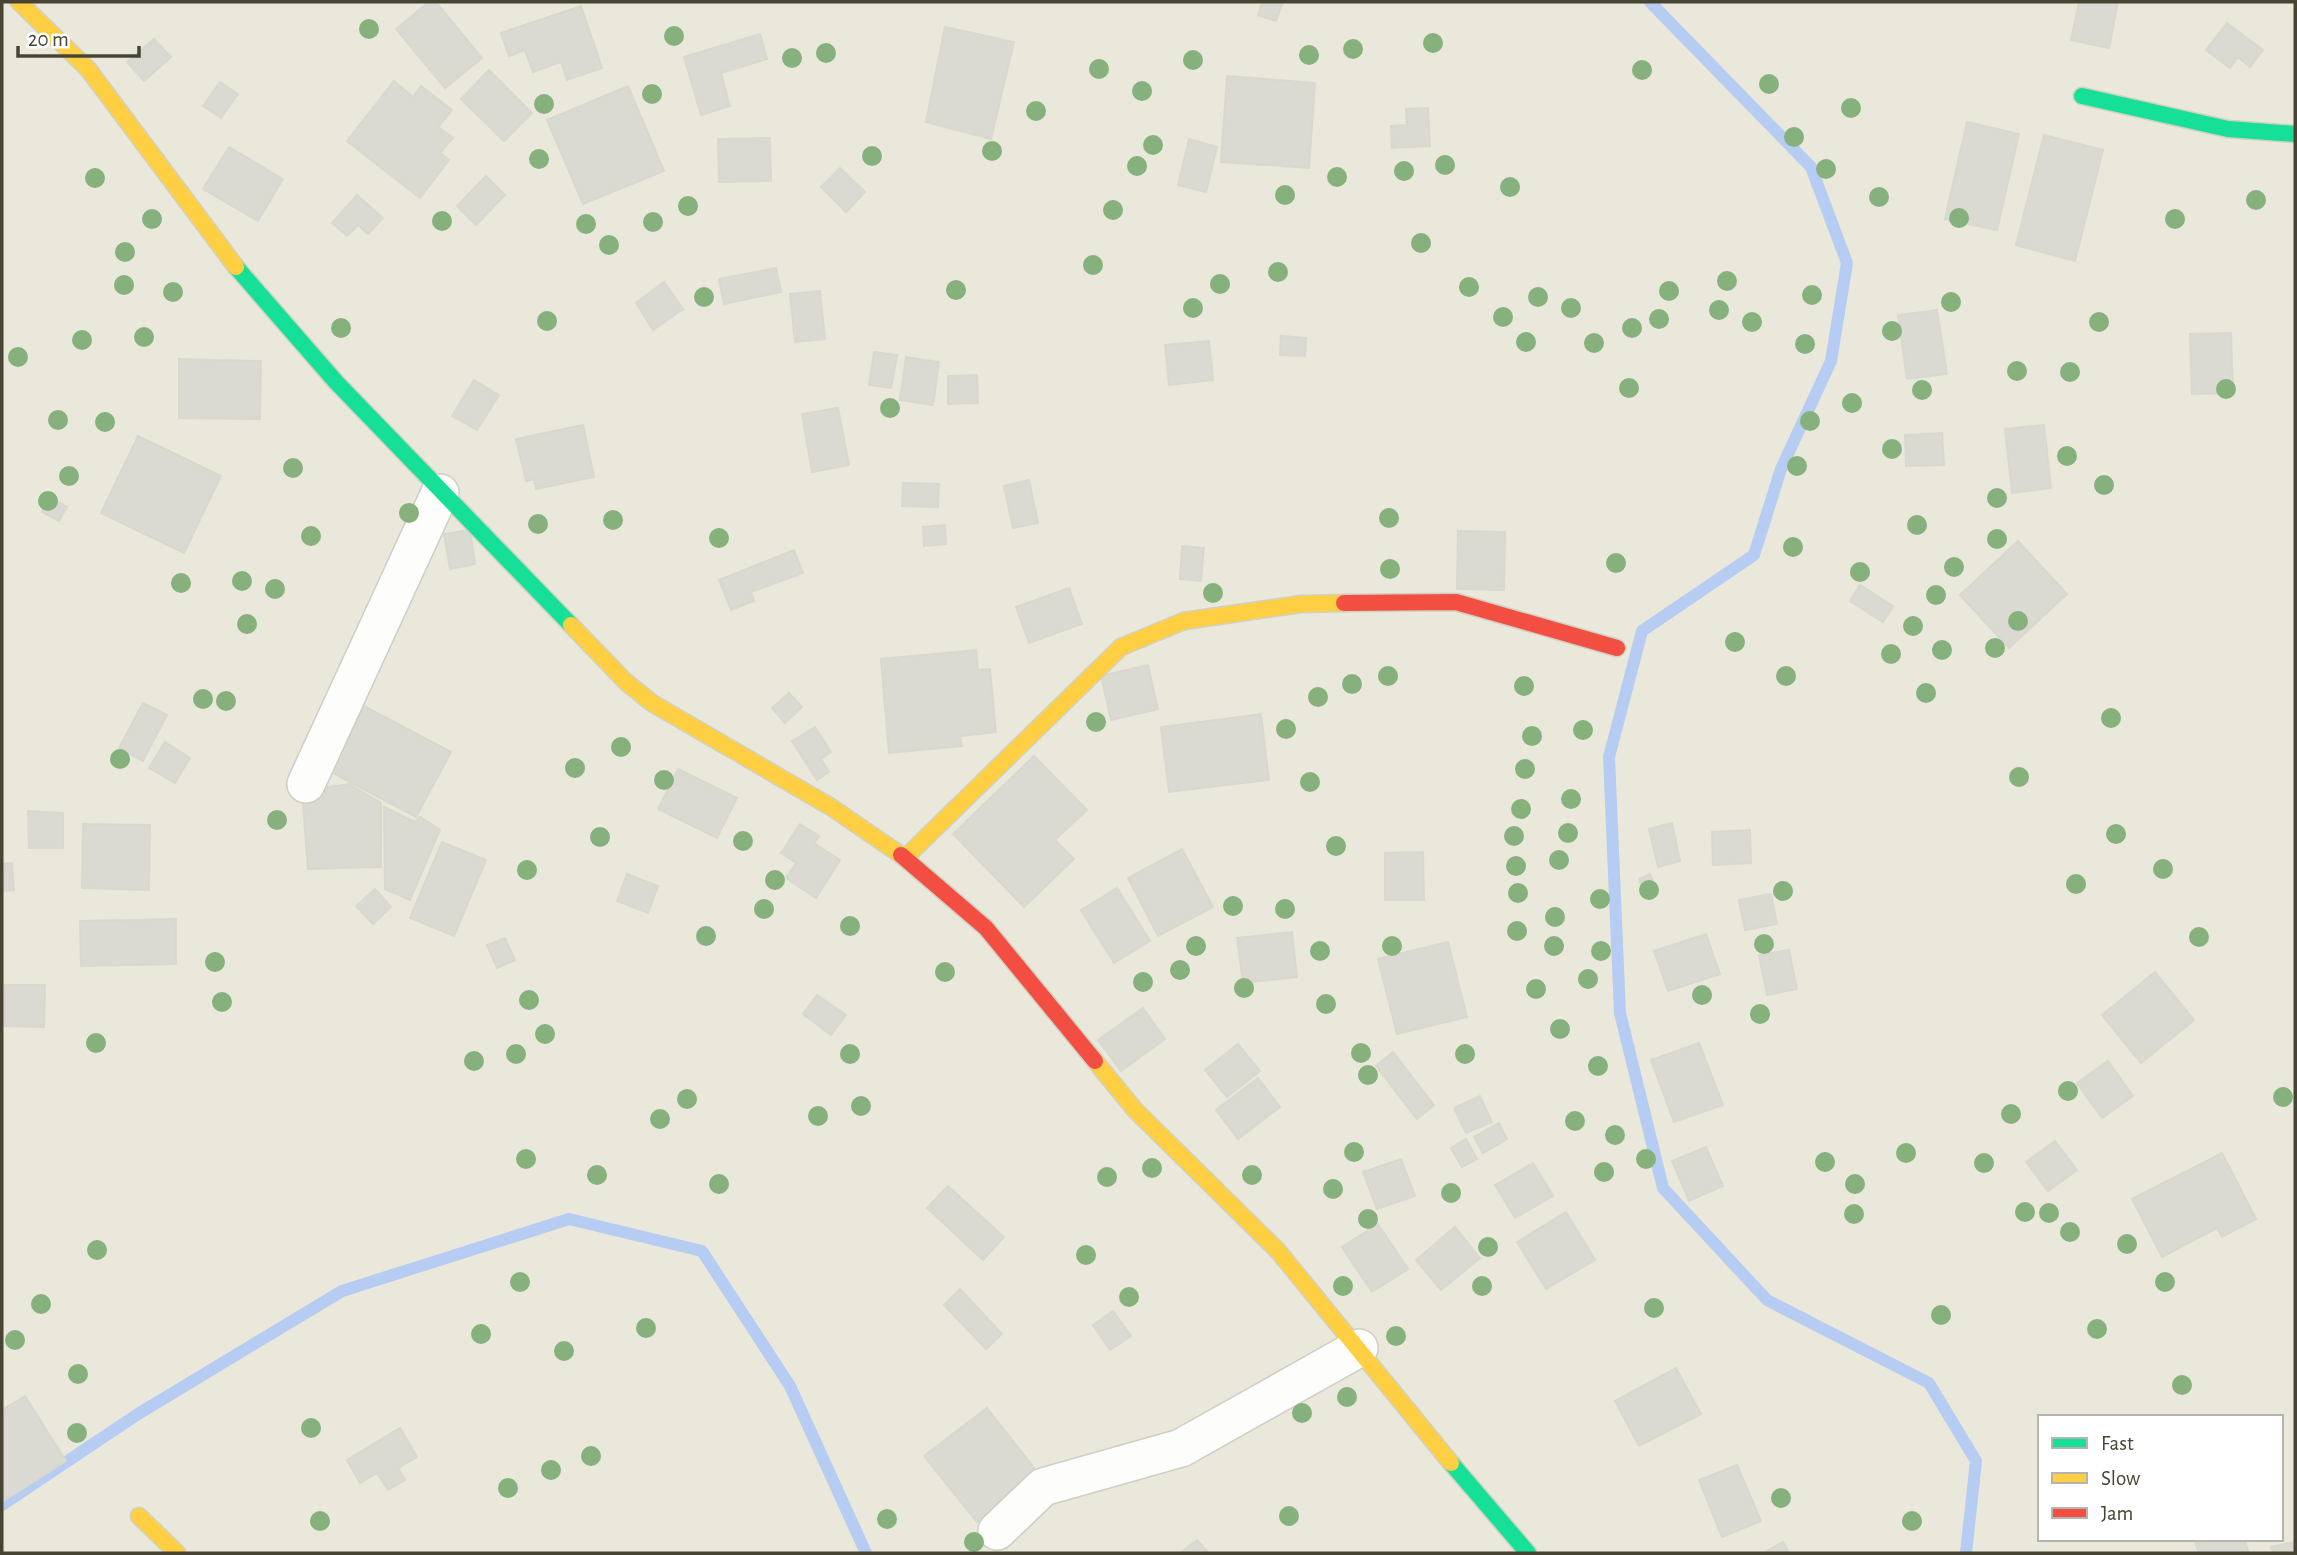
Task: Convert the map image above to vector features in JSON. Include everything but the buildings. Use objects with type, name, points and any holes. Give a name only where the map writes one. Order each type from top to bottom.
[{"type":"street","points":[[19,2],[88,69],[121,110],[214,241],[336,382],[440,493],[626,682],[643,696],[831,807],[905,858],[986,928],[1135,1110],[1278,1251],[1498,1521],[1528,1553]]},
{"type":"street","points":[[2082,96],[2228,129],[2295,134]]},
{"type":"street","points":[[306,785],[440,493]]},
{"type":"street","points":[[905,858],[1121,647],[1184,621],[1301,604],[1455,602],[1617,648]]},
{"type":"street","points":[[998,1531],[1043,1487],[1181,1448],[1359,1348]]},
{"type":"street","points":[[139,1516],[177,1553]]},
{"type":"shaded area","points":[[2,2],[2295,2],[2295,1553],[2,1553]]},
{"type":"waterway","points":[[1650,2],[1811,167],[1847,263],[1831,361],[1781,469],[1754,555],[1642,631],[1609,757],[1620,1013],[1663,1188],[1767,1300],[1929,1383],[1976,1461],[1966,1553]]},
{"type":"waterway","points":[[2,1505],[138,1414],[342,1291],[569,1219],[702,1251],[790,1386],[866,1553]]},
{"type":"traffic: fast","points":[[2082,96],[2228,129],[2295,134]]},
{"type":"traffic: fast","points":[[236,267],[336,382],[571,625]]},
{"type":"traffic: fast","points":[[1451,1463],[1528,1553]]},
{"type":"traffic: slow","points":[[19,2],[88,69],[236,267]]},
{"type":"traffic: slow","points":[[905,858],[1121,647],[1184,621],[1301,604],[1344,603]]},
{"type":"traffic: slow","points":[[571,625],[626,682],[652,703],[831,807],[901,855]]},
{"type":"traffic: slow","points":[[1095,1061],[1135,1110],[1278,1251],[1451,1463]]},
{"type":"traffic: slow","points":[[139,1516],[177,1553]]},
{"type":"traffic: jam","points":[[1344,603],[1456,602],[1617,648]]},
{"type":"traffic: jam","points":[[901,855],[986,928],[1095,1061]]}]
